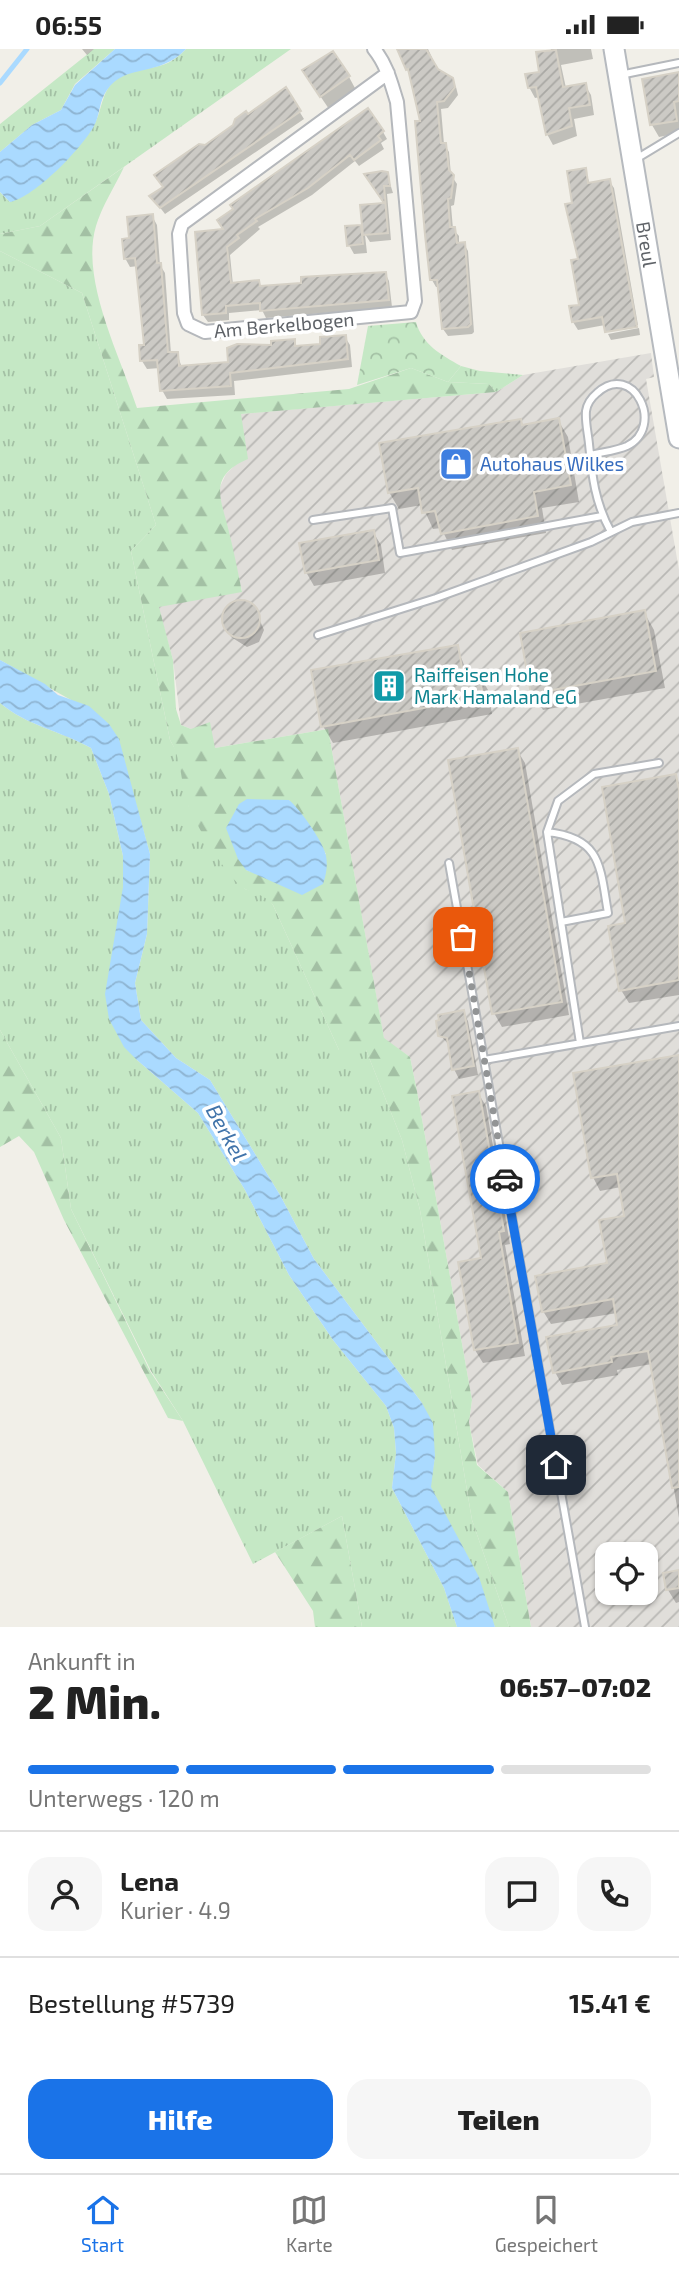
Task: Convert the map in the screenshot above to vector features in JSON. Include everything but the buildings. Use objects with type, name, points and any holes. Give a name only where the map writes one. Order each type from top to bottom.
[{"type":"main road","name":"Breul","points":[[614,49],[679,437]]},
{"type":"street","name":"Am Berkelbogen","points":[[374,49],[388,73],[397,102],[415,301],[411,312],[205,332],[188,324],[184,313],[179,234],[182,224],[388,73]]},
{"type":"lane","points":[[619,76],[679,63]]},
{"type":"lane","points":[[633,160],[679,133]]},
{"type":"lane","points":[[590,455],[628,446],[639,436],[645,425],[645,410],[640,396],[630,386],[617,383],[603,387],[591,398],[586,410],[592,483],[602,516],[611,532]]},
{"type":"lane","points":[[313,520],[392,508],[400,553],[602,516]]},
{"type":"lane","points":[[318,635],[436,598],[591,542],[632,522],[679,513]]},
{"type":"lane","points":[[580,1043],[547,832],[558,801],[594,774],[659,763]]},
{"type":"lane","points":[[547,832],[570,834],[598,857],[608,913],[561,922]]},
{"type":"lane","points":[[449,863],[585,1627]]},
{"type":"lane","points":[[484,1060],[679,1026]]},
{"type":"shaded area","points":[[651,353],[654,377],[646,379],[679,570],[679,1627],[531,1627],[508,1492],[478,1465],[469,1422],[472,1400],[417,1091],[410,1057],[384,1039],[328,729],[215,748],[191,729],[181,725],[173,660],[158,606],[242,591],[218,491],[226,474],[236,464],[240,414],[496,392],[523,375]]},
{"type":"green space","points":[[94,49],[115,49],[75,84],[61,110],[32,125],[0,152],[0,124]]},
{"type":"green space","points":[[186,49],[291,49],[40,226],[0,234],[0,192],[10,202],[80,141],[94,125],[105,93],[118,78],[127,73],[168,63]]},
{"type":"green space","points":[[124,167],[96,226],[92,247],[93,269],[104,317],[137,408],[349,389],[411,368],[448,382],[489,384],[496,392],[241,414],[248,459],[226,473],[220,490],[242,592],[159,607],[173,660],[176,709],[181,725],[191,729],[210,722],[215,748],[328,729],[384,1038],[410,1057],[417,1091],[472,1400],[469,1422],[477,1465],[508,1492],[531,1627],[509,1627],[472,1520],[420,1210],[402,1140],[366,1050],[339,1050],[273,905],[245,889],[230,875],[206,840],[189,808],[177,756],[170,740],[131,551],[156,525],[82,293],[0,251],[0,234],[40,226]],"holes":[[[289,800],[326,854],[266,877],[246,870]]]},
{"type":"green space","points":[[0,251],[82,293],[156,525],[131,551],[170,740],[178,754],[189,807],[245,889],[266,896],[273,905],[339,1050],[366,1050],[402,1140],[420,1210],[472,1520],[509,1627],[495,1627],[430,1487],[435,1456],[422,1403],[314,1259],[280,1195],[210,1080],[176,1058],[141,1020],[135,983],[147,934],[150,854],[136,804],[71,700],[0,660]]},
{"type":"green space","points":[[416,322],[428,343],[461,366],[448,382],[411,368],[357,385],[368,326]]},
{"type":"green space","points":[[461,366],[480,371],[523,375],[496,392],[489,384],[448,382]]},
{"type":"green space","points":[[0,703],[33,723],[91,748],[109,794],[123,856],[137,1060],[198,1113],[245,1190],[289,1275],[333,1340],[386,1406],[394,1428],[396,1453],[392,1488],[444,1588],[457,1627],[362,1627],[342,1516],[253,1564],[183,1421],[151,1371],[71,1209],[61,1138],[0,1030]]},
{"type":"green space","points":[[0,1030],[61,1138],[71,1209],[150,1371],[183,1421],[168,1418],[64,1220],[34,1152],[19,1136],[0,1147]]},
{"type":"green space","points":[[342,1516],[362,1627],[315,1627],[313,1611],[275,1552]]},
{"type":"water","points":[[115,49],[186,49],[165,64],[123,76],[114,82],[104,94],[94,126],[79,146],[44,182],[10,202],[0,192],[0,152],[32,125],[61,110],[75,85]]},
{"type":"water","name":"Berkel","points":[[0,660],[45,684],[58,695],[89,706],[109,724],[119,739],[150,854],[147,934],[135,983],[141,1020],[176,1058],[210,1080],[280,1195],[314,1259],[422,1403],[433,1423],[435,1456],[431,1487],[479,1577],[495,1627],[457,1627],[444,1588],[392,1488],[396,1453],[394,1428],[386,1406],[333,1340],[289,1275],[245,1190],[198,1113],[124,1047],[109,1019],[105,994],[123,887],[123,856],[109,794],[91,748],[33,723],[0,703]]},
{"type":"water","points":[[247,799],[289,800],[294,804],[324,850],[327,867],[323,884],[302,895],[246,870],[238,859],[226,828],[239,804]]},
{"type":"waterway","points":[[0,83],[27,49]]},
{"type":"way so far","points":[[463,937],[505,1179]]},
{"type":"place","name":"Autohaus Wilkes","points":[[456,464]]},
{"type":"place","name":"Raiffeisen Hohe Mark Hamaland eG","points":[[389,686]]},
{"type":"route","points":[[505,1179],[556,1465]]}]
